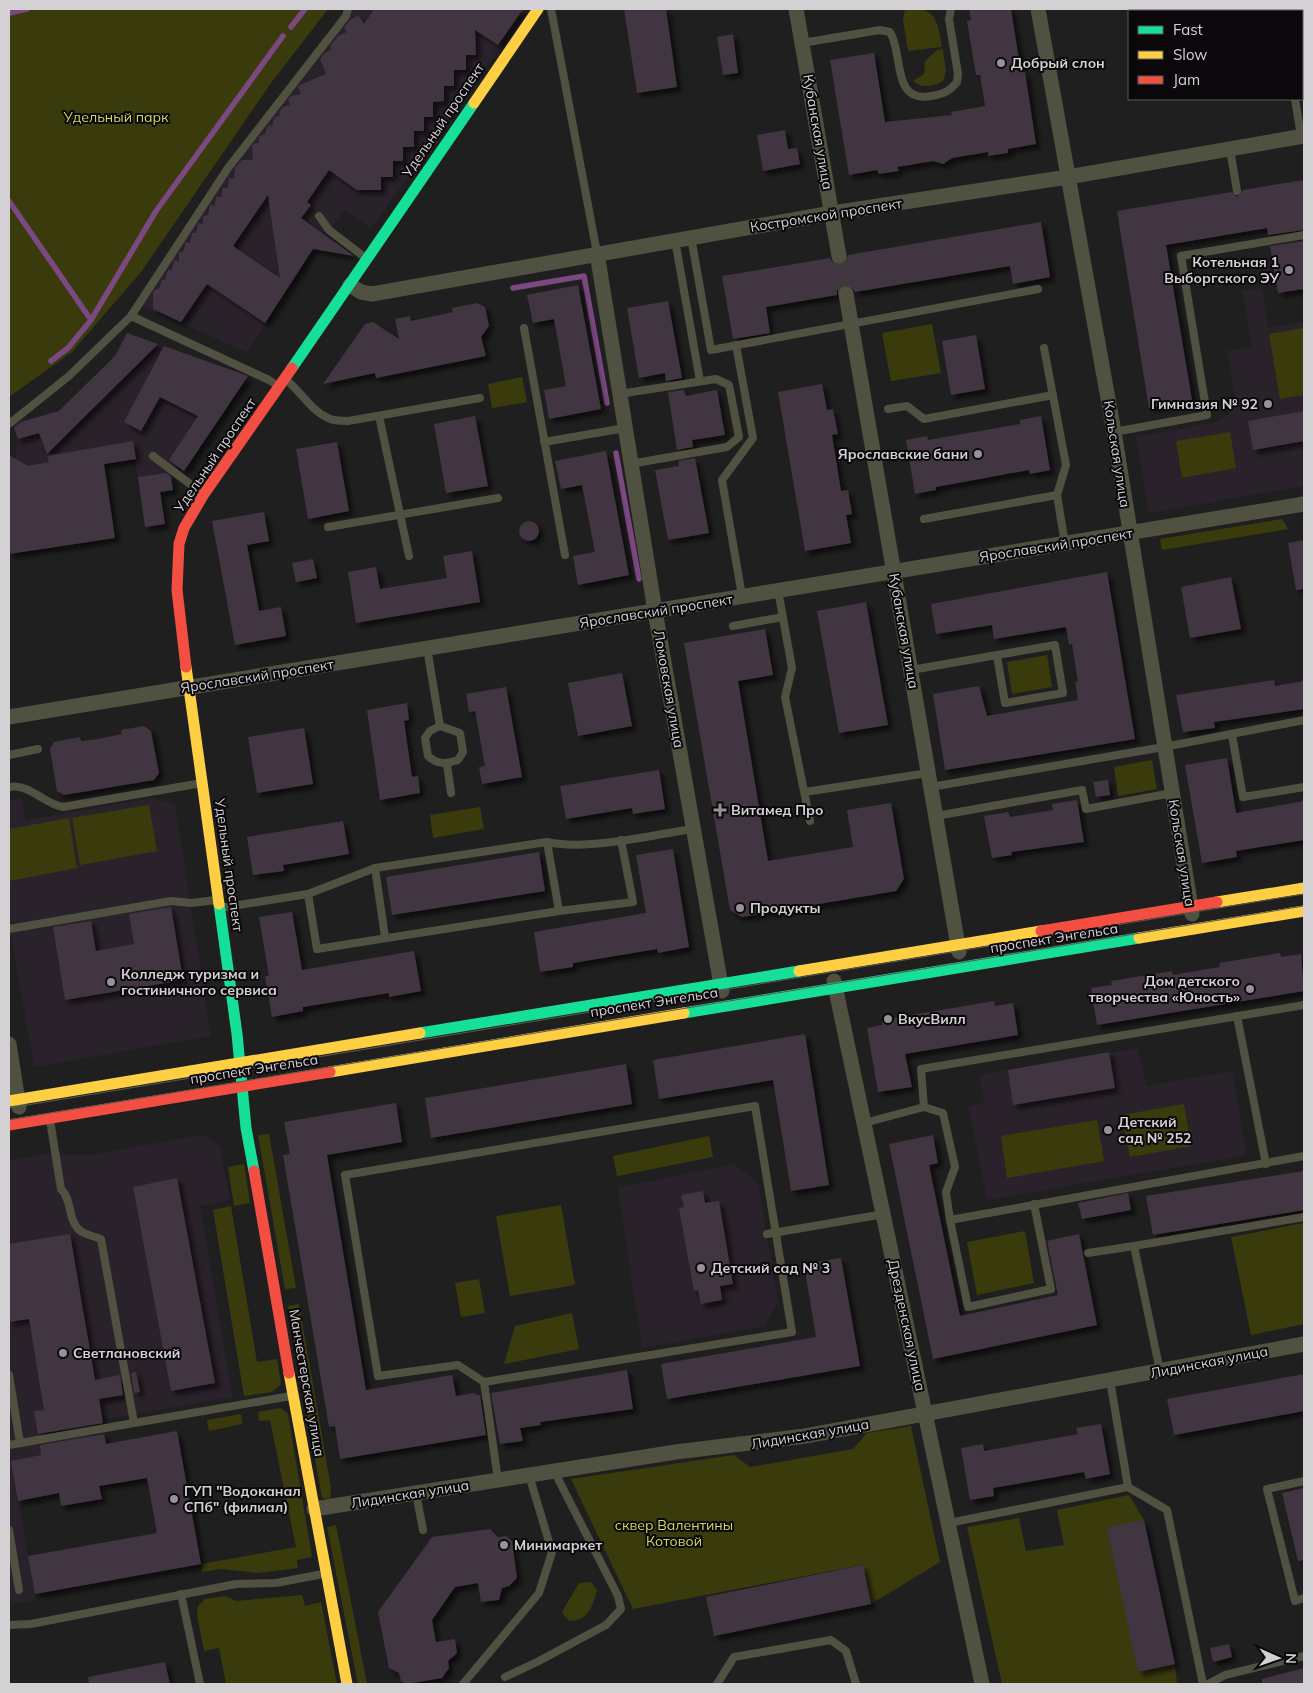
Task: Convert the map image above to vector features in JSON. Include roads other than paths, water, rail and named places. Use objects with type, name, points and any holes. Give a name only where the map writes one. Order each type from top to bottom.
[{"type":"main road","name":"Удельный проспект","points":[[242,1086],[178,600],[176,565],[179,544],[184,528],[204,494],[367,259],[400,218],[538,9]]},
{"type":"main road","name":"проспект Энгельса","points":[[13,1100],[1304,888]]},
{"type":"main road","name":"проспект Энгельса","points":[[15,1124],[1304,911]]},
{"type":"main road","name":"Манчестерская улица","points":[[242,1086],[246,1128],[293,1396],[347,1684]]},
{"type":"street","name":"Кубанская улица","points":[[796,9],[839,256]]},
{"type":"street","name":"Кольская улица","points":[[1038,9],[1114,432],[1127,510],[1128,533],[1195,930]]},
{"type":"street","name":"Костромской проспект","points":[[350,285],[360,292],[372,294],[690,237],[1068,177],[1303,136]]},
{"type":"street","name":"Ломовская улица","points":[[597,253],[630,464],[725,1006]]},
{"type":"street","name":"Кубанская улица","points":[[846,294],[962,968]]},
{"type":"street","name":"Ярославский проспект","points":[[9,717],[1304,504]]},
{"type":"street","name":"Дрезденская улица","points":[[831,966],[982,1684]]},
{"type":"street","points":[[9,1044],[15,1124]]},
{"type":"street","name":"Лидинская улица","points":[[314,1509],[554,1471],[805,1436],[1304,1344]]},
{"type":"lane","points":[[9,424],[68,376],[131,316],[228,168],[346,16],[348,9]]},
{"type":"lane","points":[[551,9],[597,253]]},
{"type":"lane","points":[[802,42],[880,30],[890,32],[895,41],[902,84],[907,90],[914,96],[922,98],[945,94],[957,82],[958,74],[949,19],[951,9]]},
{"type":"lane","points":[[1295,100],[1303,136]]},
{"type":"lane","points":[[1230,149],[1237,191]]},
{"type":"lane","points":[[320,216],[329,230],[367,259]]},
{"type":"lane","points":[[1114,432],[1207,416],[1181,256],[1304,236]]},
{"type":"lane","points":[[690,237],[711,350],[1038,289]]},
{"type":"lane","points":[[675,240],[700,381]]},
{"type":"lane","points":[[131,316],[269,380],[295,386],[317,411],[329,419],[348,421],[480,398]]},
{"type":"lane","points":[[524,328],[565,555]]},
{"type":"lane","points":[[736,345],[753,438],[722,480],[742,596]]},
{"type":"lane","points":[[1044,348],[1066,466],[1057,495],[1065,544]]},
{"type":"lane","points":[[619,394],[716,379],[729,384],[739,437],[727,447],[630,464]]},
{"type":"lane","points":[[888,409],[907,406],[924,419],[1053,395]]},
{"type":"lane","points":[[379,416],[409,556]]},
{"type":"lane","points":[[544,442],[625,428]]},
{"type":"lane","points":[[153,456],[204,494]]},
{"type":"lane","points":[[924,519],[1057,495]]},
{"type":"lane","points":[[328,527],[498,498]]},
{"type":"lane","points":[[778,590],[792,668],[785,697],[810,821]]},
{"type":"lane","points":[[733,626],[783,617]]},
{"type":"lane","points":[[911,670],[1055,645],[1064,693],[1005,703],[997,656]]},
{"type":"lane","points":[[427,648],[440,726]]},
{"type":"lane","points":[[805,792],[930,780],[1164,747],[1304,720]]},
{"type":"lane","points":[[440,726],[460,732],[463,752],[458,760],[447,764],[435,762],[428,756],[425,738],[430,731],[440,726]]},
{"type":"lane","points":[[1232,735],[1243,797],[1304,787]]},
{"type":"lane","points":[[9,755],[38,749]]},
{"type":"lane","points":[[447,764],[452,793]]},
{"type":"lane","points":[[9,787],[22,787],[55,806],[63,807],[202,782]]},
{"type":"lane","points":[[936,816],[1082,790],[1086,809],[1172,793]]},
{"type":"lane","points":[[9,929],[171,901],[191,904],[219,904],[308,894],[375,868],[547,842],[563,846],[693,829]]},
{"type":"lane","points":[[308,894],[317,949],[559,911],[633,902],[620,840]]},
{"type":"lane","points":[[547,842],[559,911]]},
{"type":"lane","points":[[375,868],[385,937]]},
{"type":"lane","points":[[924,1107],[921,1069],[1304,1004]]},
{"type":"lane","points":[[1237,1016],[1266,1164]]},
{"type":"lane","points":[[755,1106],[792,1332],[484,1382],[458,1365],[378,1376],[345,1175],[755,1106]]},
{"type":"lane","points":[[864,1123],[924,1107],[944,1113],[955,1167],[946,1192],[968,1307],[1051,1289],[1034,1204]]},
{"type":"lane","points":[[50,1118],[61,1189],[68,1195],[71,1218],[80,1231],[101,1240],[134,1423]]},
{"type":"lane","points":[[950,1220],[1304,1156]]},
{"type":"lane","points":[[767,1234],[884,1214]]},
{"type":"lane","points":[[1088,1252],[1304,1217]]},
{"type":"lane","points":[[1134,1246],[1160,1371]]},
{"type":"lane","points":[[9,1375],[20,1443]]},
{"type":"lane","points":[[1110,1380],[1128,1487]]},
{"type":"lane","points":[[484,1382],[498,1480]]},
{"type":"lane","points":[[9,1445],[293,1396]]},
{"type":"lane","points":[[504,1676],[537,1662],[606,1625],[621,1609],[618,1596],[554,1471]]},
{"type":"lane","points":[[463,1684],[539,1593],[552,1552],[529,1475]]},
{"type":"lane","points":[[1304,1481],[1267,1489],[1295,1600],[1304,1598]]},
{"type":"lane","points":[[949,1522],[1128,1487],[1167,1510],[1203,1684]]},
{"type":"lane","points":[[416,1493],[423,1530]]},
{"type":"lane","points":[[9,1530],[19,1590]]},
{"type":"lane","points":[[9,1625],[31,1624],[236,1584],[276,1583],[325,1574]]},
{"type":"lane","points":[[181,1594],[200,1684]]},
{"type":"lane","points":[[717,1684],[734,1657],[831,1640],[846,1651],[856,1684]]},
{"type":"lane","points":[[1208,1684],[1225,1675],[1304,1656]]},
{"type":"waterway","points":[[9,13],[27,9]]},
{"type":"waterway","points":[[291,27],[305,9]]},
{"type":"waterway","points":[[51,361],[68,348],[91,320],[156,211],[283,36]]},
{"type":"waterway","points":[[9,201],[91,320]]},
{"type":"waterway","points":[[513,288],[584,276],[607,403]]},
{"type":"waterway","points":[[616,453],[639,579]]},
{"type":"tunnel","points":[[839,256],[846,294]]},
{"type":"tram line","points":[[9,1108],[1304,894]]},
{"type":"tram line","points":[[9,1120],[1304,906]]},
{"type":"place","name":"Добрый слон","points":[[1001,63]]},
{"type":"place","name":"Котельная 1 Выборгского ЭУ","points":[[1289,270]]},
{"type":"place","name":"Гимназия № 92","points":[[1268,404]]},
{"type":"place","name":"Ярославские бани","points":[[978,454]]},
{"type":"place","name":"Витамед Про","points":[[720,810]]},
{"type":"place","name":"Продукты","points":[[740,908]]},
{"type":"place","name":"Колледж туризма и гостиничного сервиса","points":[[111,982]]},
{"type":"place","name":"Дом детского творчества «Юность»","points":[[1250,989]]},
{"type":"place","name":"ВкусВилл","points":[[888,1019]]},
{"type":"place","name":"Детский сад № 252","points":[[1108,1130]]},
{"type":"place","name":"Детский сад № 3","points":[[701,1268]]},
{"type":"place","name":"Светлановский","points":[[63,1353]]},
{"type":"place","name":"ГУП \"Водоканал СПб\" (филиал)","points":[[174,1499]]},
{"type":"place","name":"Минимаркет","points":[[504,1545]]},
{"type":"park label","name":"Удельный парк","points":[[116,117]]},
{"type":"park label","name":"сквер Валентины Котовой","points":[[674,1534]]}]
